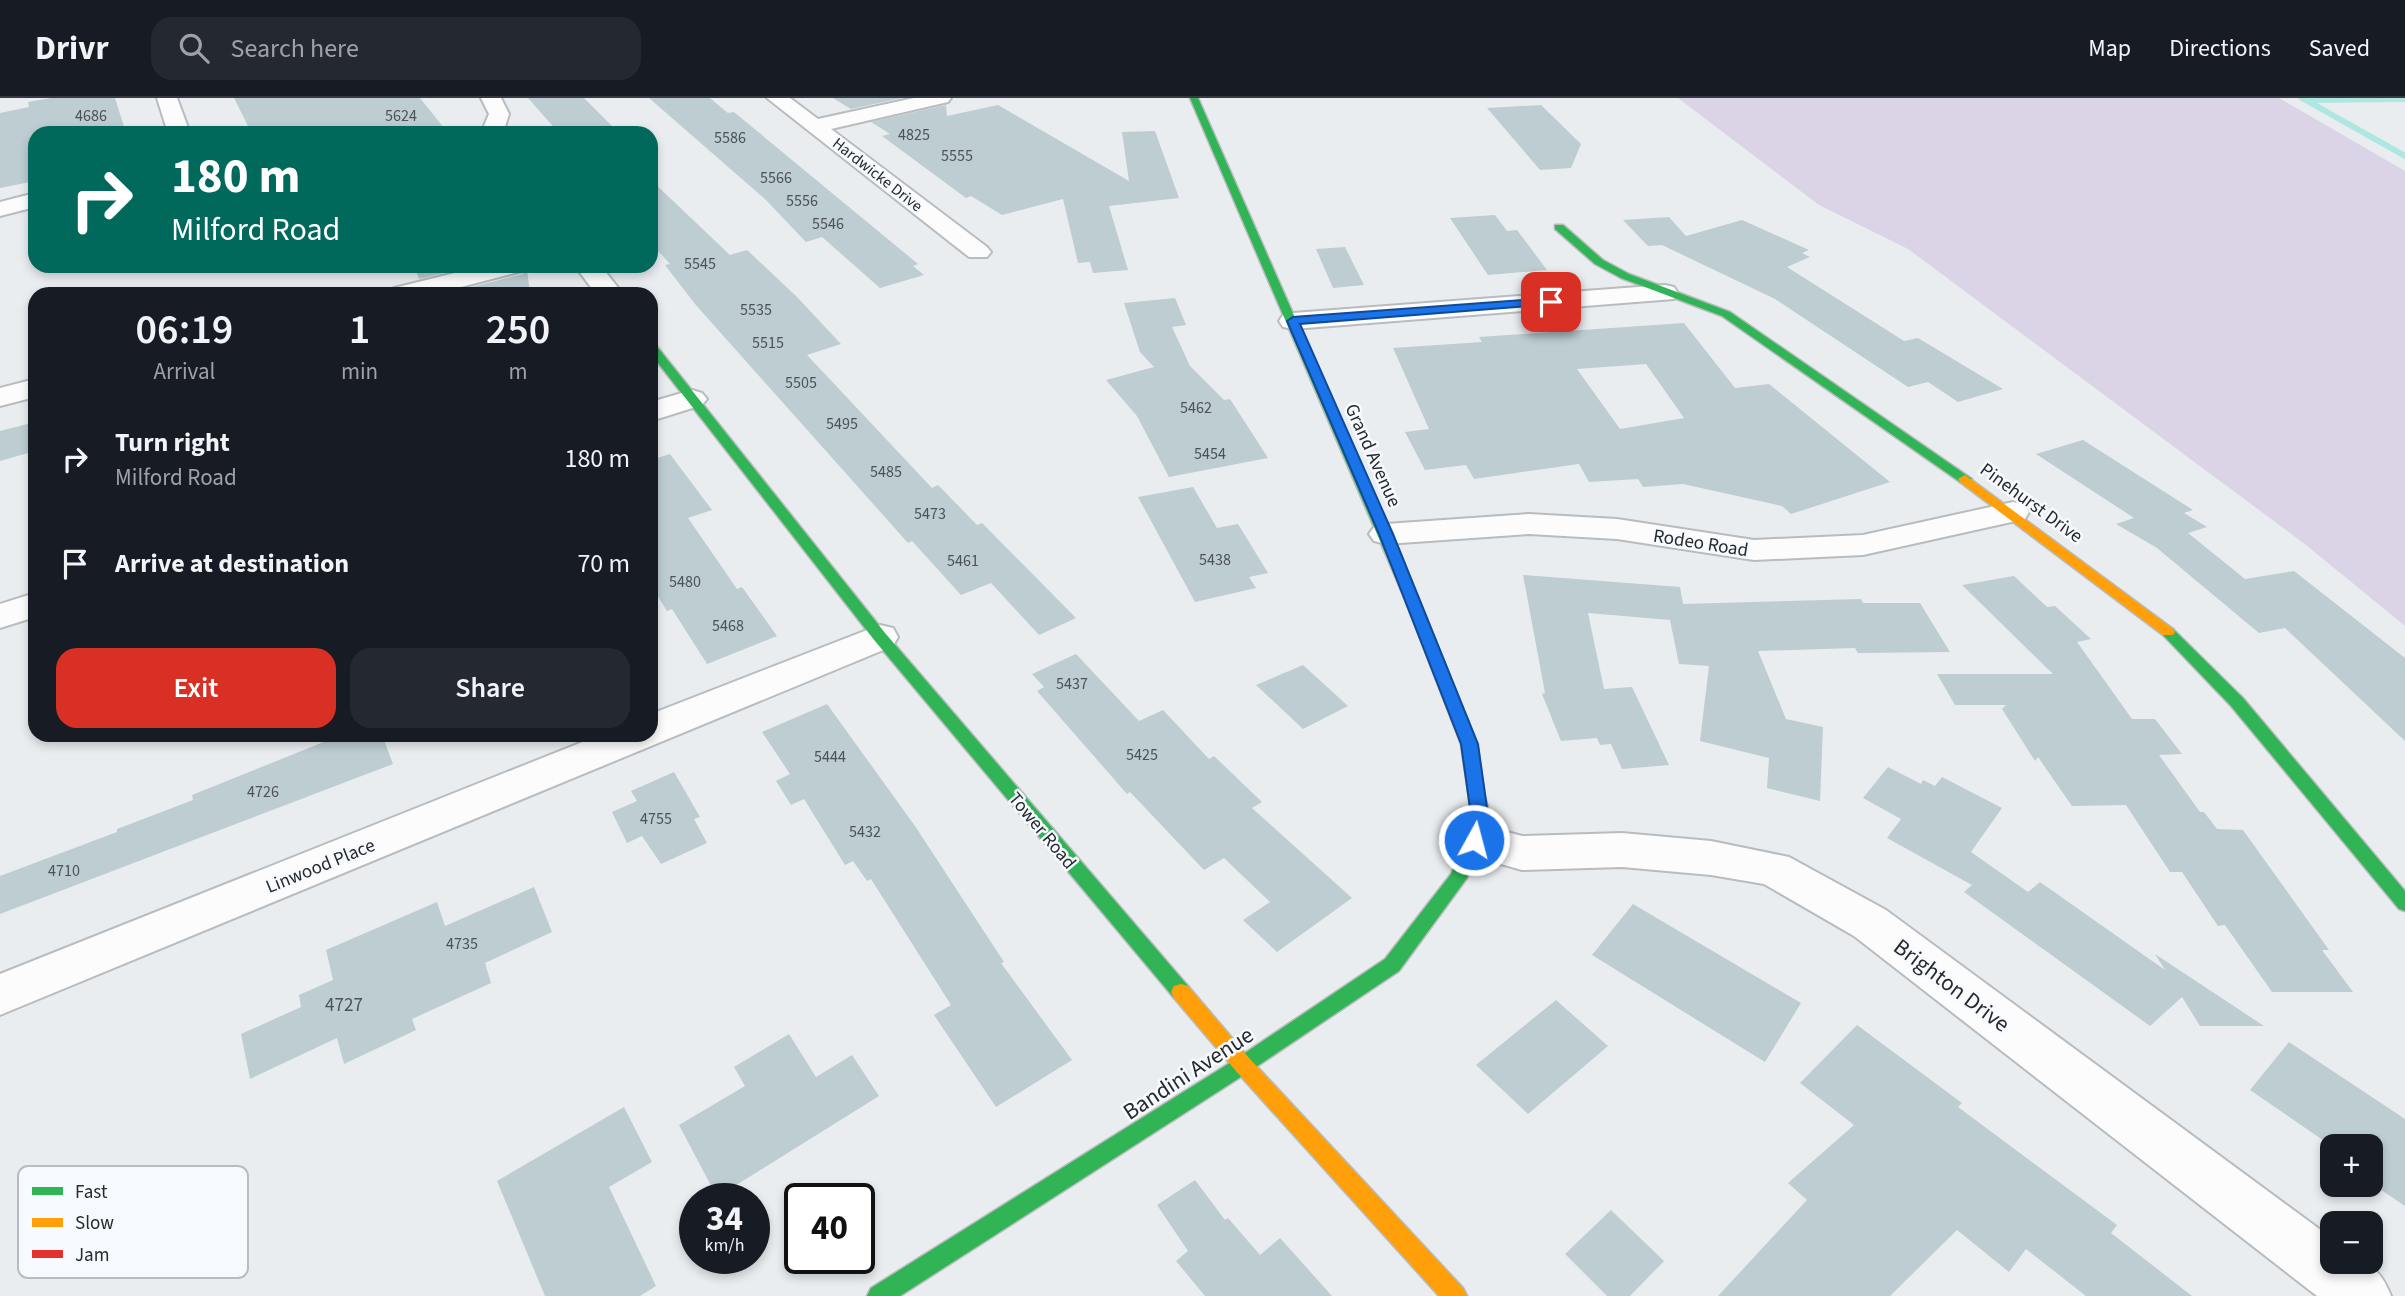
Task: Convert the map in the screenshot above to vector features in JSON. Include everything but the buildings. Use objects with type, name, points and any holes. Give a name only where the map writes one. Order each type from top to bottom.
[{"type":"street","points":[[167,98],[177,126]]},
{"type":"street","points":[[491,98],[499,114],[495,126]]},
{"type":"street","name":"Hardwicke Drive","points":[[777,98],[817,126],[978,252]]},
{"type":"street","points":[[817,126],[942,98]]},
{"type":"street","name":"Grand Avenue","points":[[1194,98],[1386,534],[1469,744],[1479,808],[1474,840]]},
{"type":"street","points":[[0,209],[28,202]]},
{"type":"street","name":"Pinehurst Drive","points":[[1559,227],[1599,262],[1665,293],[1726,314],[2013,512],[2162,626],[2237,702],[2405,904]]},
{"type":"street","points":[[430,287],[486,273]]},
{"type":"street","points":[[594,273],[604,287]]},
{"type":"street","points":[[1293,321],[1665,293]]},
{"type":"street","name":"Tower Road","points":[[658,355],[880,637],[1242,1066],[1455,1296]]},
{"type":"street","points":[[0,397],[28,390]]},
{"type":"street","points":[[658,410],[692,399]]},
{"type":"street","name":"Rodeo Road","points":[[1386,534],[1529,524],[1617,529],[1754,550],[1863,545],[2013,512]]},
{"type":"street","points":[[0,616],[28,607]]},
{"type":"street","points":[[658,727],[880,637]]},
{"type":"street","name":"Linwood Place","points":[[0,995],[622,742]]},
{"type":"street","name":"Bandini Avenue","points":[[879,1296],[1242,1066],[1392,965],[1458,878],[1474,840]]},
{"type":"street","name":"Brighton Drive","points":[[1474,840],[1522,853],[1622,849],[1711,858],[1774,869],[1870,923],[2363,1296]]},
{"type":"shaded area","points":[[1678,98],[2279,98],[2405,171],[2405,626],[2306,545],[1908,249],[1819,205]]},
{"type":"waterway","points":[[2302,98],[2405,156]]},
{"type":"waterway","points":[[2306,100],[2405,99]]},
{"type":"traffic: fast","points":[[1194,98],[1411,597]]},
{"type":"traffic: fast","points":[[1559,227],[1599,262],[1625,276],[1726,314],[1965,479]]},
{"type":"traffic: fast","points":[[658,355],[880,637],[1181,992]]},
{"type":"traffic: fast","points":[[2168,632],[2237,702],[2405,904]]},
{"type":"traffic: fast","points":[[879,1296],[1243,1065],[1392,965],[1458,878],[1474,840],[1479,808],[1476,791]]},
{"type":"traffic: slow","points":[[1965,479],[2168,632]]},
{"type":"traffic: slow","points":[[1181,992],[1243,1065],[1455,1296]]},
{"type":"traffic: jam","points":[[1411,597],[1469,744],[1476,791]]},
{"type":"route","points":[[1474,840],[1479,808],[1469,744],[1386,534],[1293,321],[1551,302]]}]
